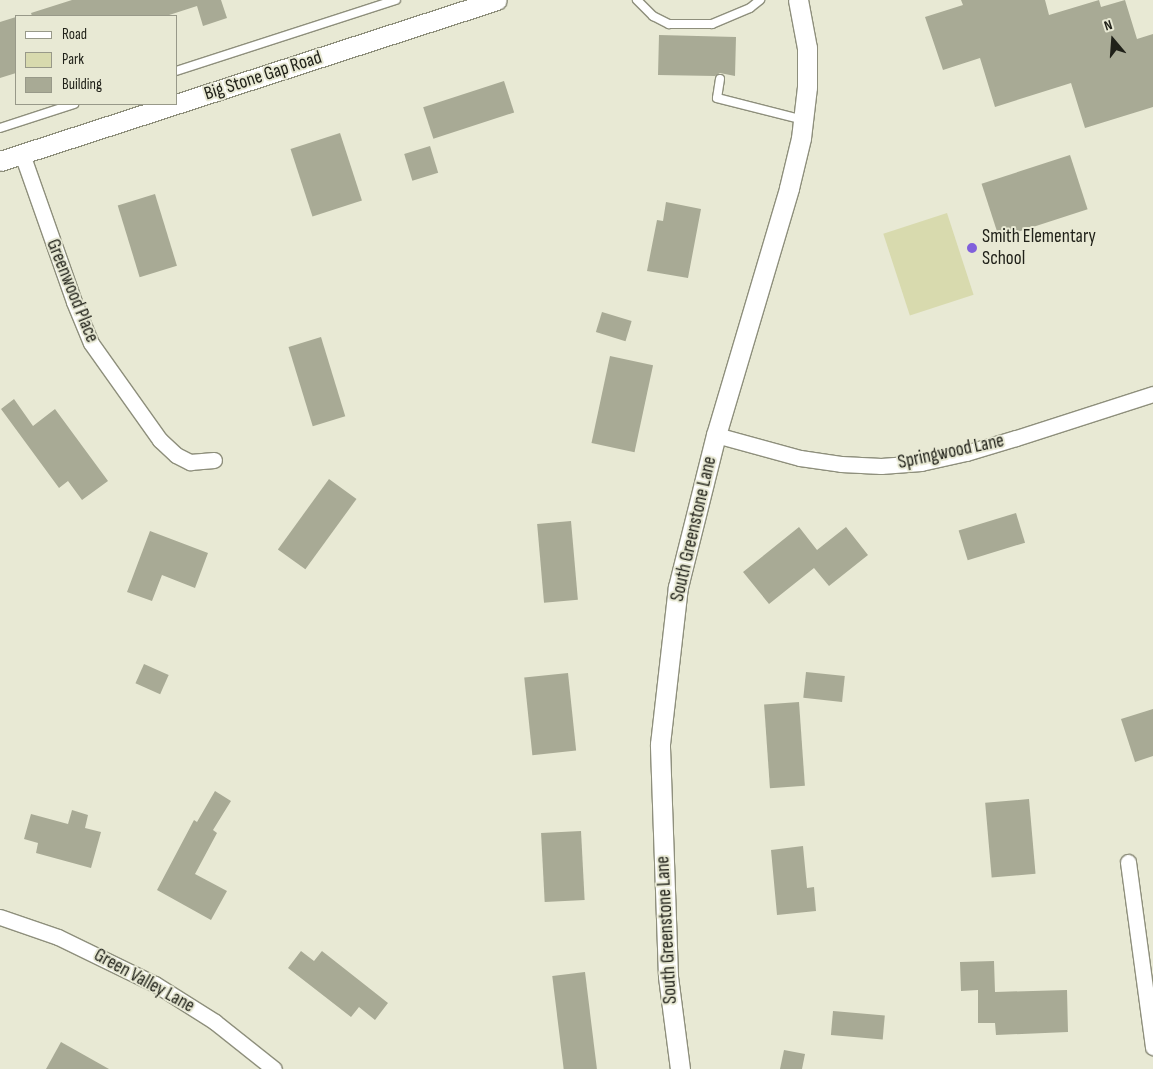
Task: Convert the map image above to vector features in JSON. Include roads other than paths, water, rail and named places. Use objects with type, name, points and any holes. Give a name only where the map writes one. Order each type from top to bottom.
[{"type":"street","name":"Big Stone Gap Road","points":[[178,103],[497,0]]},
{"type":"street","name":"South Greenstone Lane","points":[[680,1069],[668,976],[660,744],[678,587],[716,435],[789,188],[803,120],[808,87],[807,48],[798,0]]},
{"type":"street","name":"Big Stone Gap Road","points":[[0,162],[173,105]]},
{"type":"street","name":"Greenwood Place","points":[[22,154],[74,302],[91,343],[160,440],[176,455],[190,462],[214,460]]},
{"type":"street","name":"Springwood Lane","points":[[716,435],[800,458],[833,463],[881,466],[921,463],[966,453],[1153,394]]},
{"type":"street","points":[[1128,862],[1153,1048]]},
{"type":"street","name":"Green Valley Lane","points":[[0,917],[58,937],[155,984],[215,1022],[274,1069]]},
{"type":"lane","points":[[178,70],[396,0]]},
{"type":"lane","points":[[637,0],[653,16],[668,24],[712,24],[750,8],[760,0]]},
{"type":"lane","points":[[720,79],[717,98],[803,120]]},
{"type":"lane","points":[[0,128],[71,105]]},
{"type":"place","name":"Smith Elementary School","points":[[972,248]]}]
